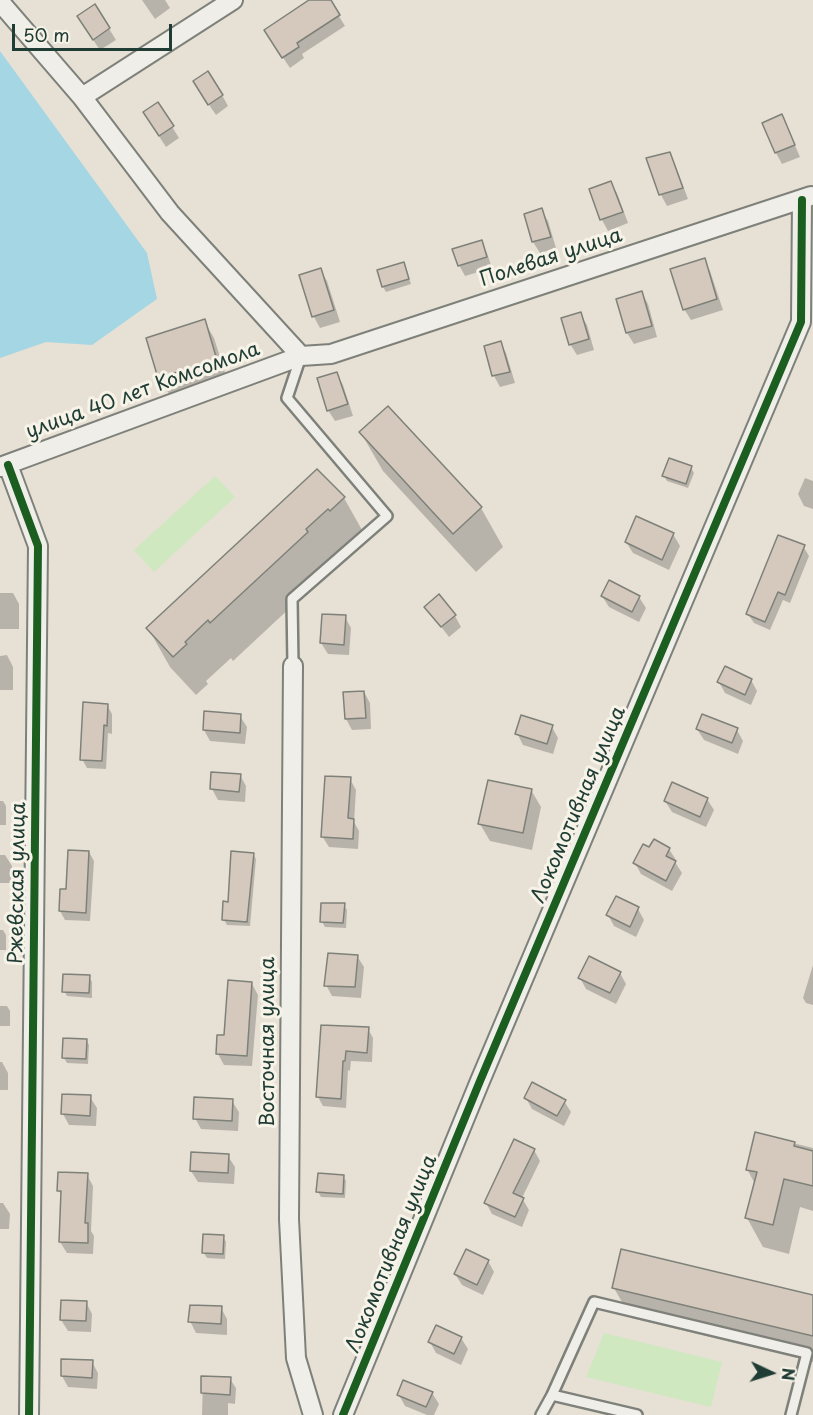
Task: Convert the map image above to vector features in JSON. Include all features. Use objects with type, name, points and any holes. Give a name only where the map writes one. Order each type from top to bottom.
[{"type":"street","points":[[82,97],[233,0]]},
{"type":"street","points":[[0,2],[82,97],[170,213],[301,356]]},
{"type":"street","name":"Полевая улица","points":[[301,356],[331,354],[807,197]]},
{"type":"street","name":"Локомотивная улица","points":[[343,1415],[480,1081],[807,323],[807,197]]},
{"type":"street","name":"улица 40 лет Комсомола","points":[[4,466],[301,356]]},
{"type":"street","name":"Ржевская улица","points":[[4,466],[38,546],[29,1415]]},
{"type":"street","name":"Восточная улица","points":[[293,666],[289,1219],[296,1358],[313,1415]]},
{"type":"lane","points":[[293,666],[292,599],[387,516],[287,398],[301,356]]},
{"type":"lane","points":[[541,1415],[594,1302],[807,1353],[791,1415]]},
{"type":"lane","points":[[552,1395],[637,1415]]},
{"type":"green space","points":[[215,476],[235,497],[154,572],[134,550]]},
{"type":"green space","points":[[604,1333],[722,1362],[711,1407],[586,1377]]},
{"type":"water","points":[[0,51],[147,253],[157,299],[92,345],[46,342],[0,358]]},
{"type":"building","points":[[309,0],[331,0],[340,15],[297,43],[299,47],[282,58],[264,30]]},
{"type":"building","points":[[95,4],[110,28],[93,40],[77,16]]},
{"type":"building","points":[[208,71],[223,95],[208,105],[193,81]]},
{"type":"building","points":[[158,102],[174,126],[159,136],[143,112]]},
{"type":"building","points":[[782,114],[795,145],[775,153],[762,123]]},
{"type":"building","points":[[670,152],[683,188],[659,195],[646,158]]},
{"type":"building","points":[[611,181],[623,212],[600,220],[589,189]]},
{"type":"building","points":[[542,208],[551,237],[532,242],[524,214]]},
{"type":"building","points":[[482,240],[487,257],[458,266],[452,249]]},
{"type":"building","points":[[705,258],[717,299],[683,310],[670,269]]},
{"type":"building","points":[[404,262],[409,279],[382,287],[377,270]]},
{"type":"building","points":[[321,268],[334,310],[312,317],[299,275]]},
{"type":"building","points":[[642,291],[652,326],[626,333],[616,299]]},
{"type":"building","points":[[581,312],[589,339],[569,345],[561,318]]},
{"type":"building","points":[[205,319],[217,360],[158,378],[146,338]]},
{"type":"building","points":[[501,341],[510,372],[492,376],[484,346]]},
{"type":"building","points":[[337,372],[348,404],[327,411],[317,378]]},
{"type":"building","points":[[388,406],[482,507],[453,534],[359,432]]},
{"type":"building","points":[[669,458],[692,466],[686,484],[662,476]]},
{"type":"building","points":[[317,469],[345,497],[306,529],[308,532],[210,623],[208,620],[173,657],[146,628]]},
{"type":"building","points":[[636,516],[674,533],[662,560],[625,542]]},
{"type":"building","points":[[778,535],[805,545],[785,595],[778,592],[765,622],[746,614]]},
{"type":"building","points":[[609,580],[640,596],[632,612],[601,596]]},
{"type":"building","points":[[439,594],[456,615],[441,627],[424,607]]},
{"type":"building","points":[[322,614],[346,615],[344,645],[320,643]]},
{"type":"building","points":[[725,666],[752,679],[745,695],[717,682]]},
{"type":"building","points":[[364,691],[366,718],[345,719],[343,692]]},
{"type":"building","points":[[83,702],[108,704],[102,761],[80,760]]},
{"type":"building","points":[[204,711],[241,714],[240,733],[203,730]]},
{"type":"building","points":[[702,714],[738,728],[732,743],[696,729]]},
{"type":"building","points":[[521,715],[553,725],[547,744],[515,734]]},
{"type":"building","points":[[211,772],[241,774],[239,792],[210,789]]},
{"type":"building","points":[[325,776],[351,777],[348,818],[354,819],[353,839],[321,837]]},
{"type":"building","points":[[488,780],[532,789],[523,833],[478,824]]},
{"type":"building","points":[[672,782],[708,798],[700,817],[664,801]]},
{"type":"building","points":[[654,839],[670,848],[666,856],[676,861],[666,881],[633,863],[643,844],[649,847]]},
{"type":"building","points":[[68,850],[89,851],[86,913],[59,911],[60,889],[66,889]]},
{"type":"building","points":[[231,851],[254,853],[247,922],[222,920],[223,901],[228,902]]},
{"type":"building","points":[[616,896],[639,907],[630,927],[606,915]]},
{"type":"building","points":[[321,903],[345,903],[343,923],[320,922]]},
{"type":"building","points":[[328,953],[358,955],[355,987],[324,986]]},
{"type":"building","points":[[589,956],[621,972],[610,993],[578,978]]},
{"type":"building","points":[[63,974],[90,975],[89,993],[62,992]]},
{"type":"building","points":[[228,980],[252,982],[247,1056],[216,1054],[217,1035],[224,1035]]},
{"type":"building","points":[[321,1025],[369,1027],[367,1053],[346,1051],[345,1061],[343,1061],[341,1099],[316,1097]]},
{"type":"building","points":[[63,1038],[87,1039],[86,1059],[62,1058]]},
{"type":"building","points":[[532,1082],[566,1100],[557,1116],[524,1098]]},
{"type":"building","points":[[62,1094],[91,1095],[90,1116],[61,1114]]},
{"type":"building","points":[[194,1097],[233,1099],[232,1121],[193,1119]]},
{"type":"building","points":[[755,1132],[795,1142],[794,1146],[813,1151],[813,1186],[784,1179],[773,1225],[745,1218],[757,1172],[746,1170]]},
{"type":"building","points":[[514,1139],[535,1149],[513,1193],[524,1198],[515,1217],[484,1203]]},
{"type":"building","points":[[191,1152],[229,1154],[228,1173],[190,1171]]},
{"type":"building","points":[[58,1172],[88,1173],[85,1223],[88,1223],[88,1243],[59,1242],[61,1191],[57,1191]]},
{"type":"building","points":[[318,1173],[344,1175],[343,1194],[316,1192]]},
{"type":"building","points":[[203,1234],[224,1235],[223,1254],[202,1253]]},
{"type":"building","points":[[466,1249],[489,1260],[477,1285],[454,1274]]},
{"type":"building","points":[[621,1249],[813,1295],[813,1336],[612,1288]]},
{"type":"building","points":[[61,1300],[87,1301],[86,1321],[60,1320]]},
{"type":"building","points":[[190,1305],[222,1306],[221,1324],[188,1322]]},
{"type":"building","points":[[436,1325],[462,1337],[454,1354],[428,1342]]},
{"type":"building","points":[[61,1359],[93,1360],[92,1378],[61,1376]]},
{"type":"building","points":[[201,1376],[231,1377],[230,1395],[201,1393]]},
{"type":"building","points":[[403,1380],[433,1392],[426,1407],[397,1395]]},
{"type":"cycle path","points":[[343,1415],[480,1081],[801,322],[802,200]]},
{"type":"cycle path","points":[[8,465],[38,546],[29,1415]]}]
